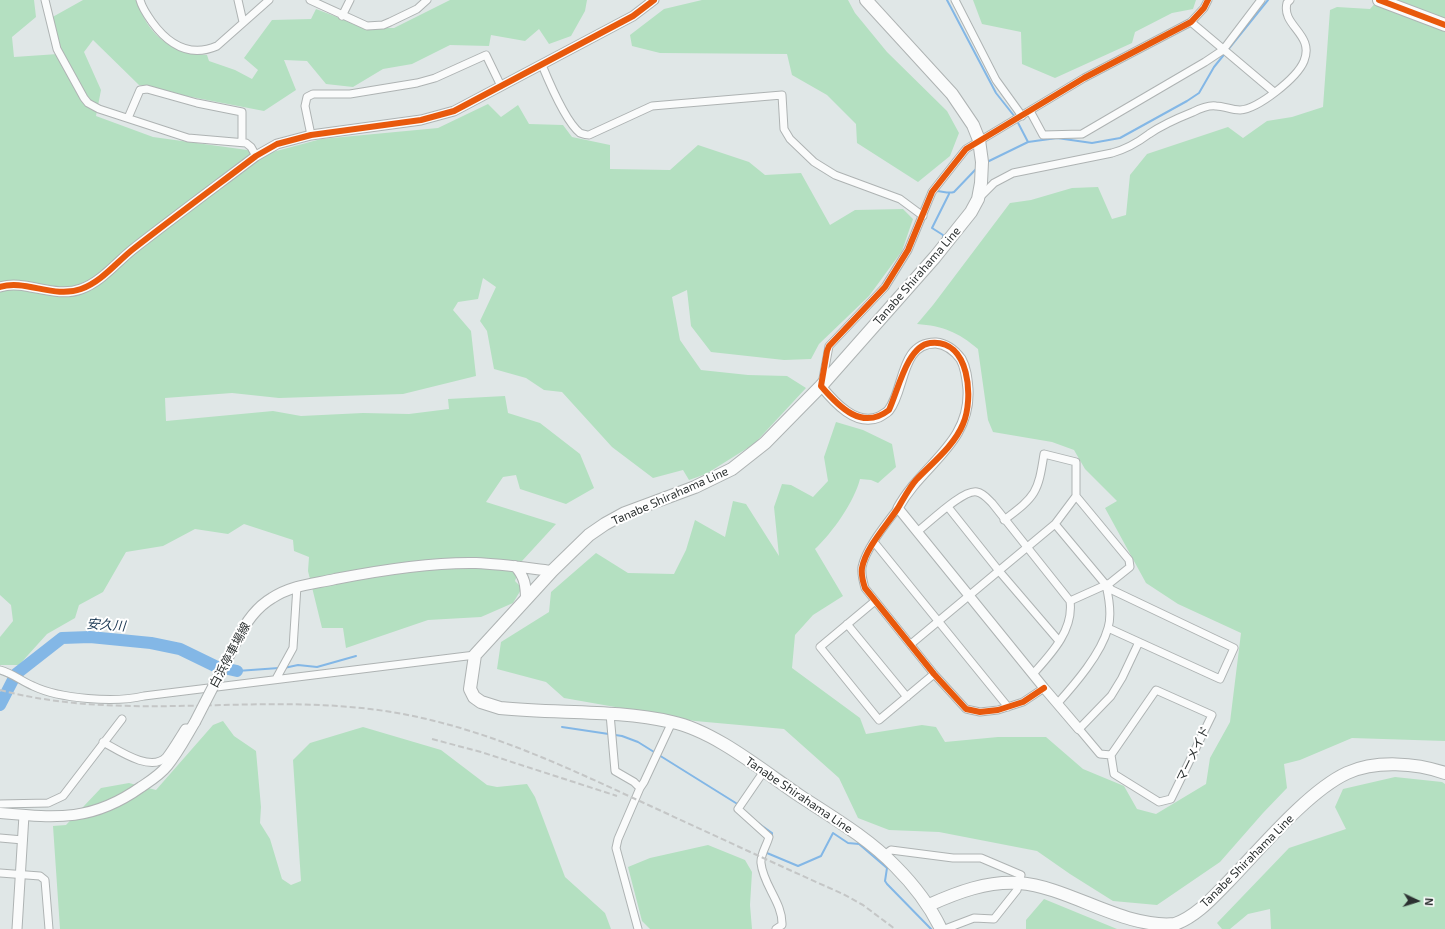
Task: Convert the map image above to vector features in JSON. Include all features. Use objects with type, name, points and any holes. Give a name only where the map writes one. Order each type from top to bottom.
[{"type":"main road","name":"Tanabe Shirahama Line","points":[[866,0],[952,94],[965,111],[979,140],[982,162],[981,183],[978,199],[968,216],[940,251],[821,386],[765,443],[732,469],[695,487],[625,513],[589,535],[552,571],[475,655],[470,689],[474,697],[488,706],[519,710],[610,714],[672,722],[690,727],[717,741],[764,771],[884,855],[929,905],[941,929]]},
{"type":"main road","points":[[1379,0],[1445,24]]},
{"type":"main road","name":"白浜停車場線","points":[[0,813],[57,817],[77,816],[106,807],[121,800],[166,768],[193,725],[247,622],[265,603],[288,589],[358,575],[432,566],[476,563],[552,571]]},
{"type":"main road","points":[[515,566],[523,576],[526,589],[526,600]]},
{"type":"main road","name":"Tanabe Shirahama Line","points":[[929,905],[972,888],[997,883],[1020,883],[1039,887],[1122,921],[1146,928],[1175,924],[1200,910],[1307,801],[1347,773],[1382,765],[1411,764],[1445,773]]},
{"type":"street","points":[[45,0],[57,50],[84,98],[92,106],[188,138],[242,142],[252,147],[256,156]]},
{"type":"street","points":[[140,0],[146,14],[160,34],[176,46],[203,49],[217,46],[269,0]]},
{"type":"street","points":[[238,0],[243,22]]},
{"type":"street","points":[[310,0],[342,16],[367,26],[383,25],[417,9],[427,0]]},
{"type":"street","points":[[342,16],[350,0]]},
{"type":"street","points":[[0,287],[19,285],[44,291],[71,292],[82,288],[99,279],[130,252],[256,156],[277,144],[311,135],[427,118],[454,111],[633,16],[654,0]]},
{"type":"street","points":[[955,0],[996,80],[1021,117]]},
{"type":"street","points":[[1044,688],[1023,702],[1008,707],[980,712],[966,709],[934,674],[875,601],[865,588],[862,578],[864,562],[874,542],[915,481],[957,436],[963,424],[968,397],[964,365],[957,354],[948,346],[939,343],[923,346],[913,354],[908,362],[889,410],[880,416],[868,420],[849,413],[821,386],[829,346],[884,287],[908,250],[932,192],[966,149],[1084,78],[1191,22],[1204,8],[1208,0]]},
{"type":"street","points":[[1030,111],[1043,135],[1082,134],[1225,52],[1261,0]]},
{"type":"street","points":[[978,199],[994,183],[1013,173],[1128,149],[1156,130],[1193,112],[1217,106],[1234,110],[1250,108],[1274,92],[1300,66],[1305,53],[1302,34],[1286,15],[1287,4],[1290,0]]},
{"type":"street","points":[[1191,22],[1274,92]]},
{"type":"street","points":[[311,135],[306,106],[307,97],[313,94],[350,94],[417,83],[435,78],[486,55],[501,86]]},
{"type":"street","points":[[542,65],[555,94],[581,134],[589,135],[652,106],[782,95],[784,129],[790,139],[814,162],[835,175],[900,199],[923,216]]},
{"type":"street","points":[[128,118],[140,90],[147,89],[197,103],[242,112],[242,142]]},
{"type":"street","points":[[911,644],[1055,524],[1076,496],[1076,462],[1044,454],[1039,485],[1031,498],[1004,520]]},
{"type":"street","points":[[917,532],[965,493],[975,491],[984,495],[1027,547],[1070,602],[1070,621],[1059,641],[1033,674]]},
{"type":"street","points":[[1070,602],[1106,585],[1130,567],[1130,560],[1076,496]]},
{"type":"street","points":[[948,507],[999,571],[1059,641]]},
{"type":"street","points":[[898,508],[1057,704],[1100,754],[1111,755]]},
{"type":"street","points":[[1055,524],[1106,585],[1112,590],[1234,648],[1220,679],[1108,628]]},
{"type":"street","points":[[874,542],[1008,707]]},
{"type":"street","points":[[1057,704],[1082,677],[1108,628],[1109,613],[1106,585]]},
{"type":"street","points":[[276,679],[293,648],[297,586]]},
{"type":"street","points":[[875,601],[820,647],[879,720],[934,674]]},
{"type":"street","points":[[847,624],[906,697]]},
{"type":"street","points":[[1079,729],[1111,696],[1140,642]]},
{"type":"street","points":[[0,670],[33,686],[58,695],[129,700],[144,696],[475,655]]},
{"type":"street","name":"マーメイド","points":[[1156,690],[1212,715],[1171,799],[1159,802],[1114,774],[1111,755],[1156,690]]},
{"type":"street","points":[[610,714],[615,770],[634,782],[640,788]]},
{"type":"street","points":[[0,804],[48,803],[63,796],[122,719]]},
{"type":"street","points":[[638,929],[616,848],[640,788],[672,722]]},
{"type":"street","points":[[103,742],[132,757],[148,762],[159,762],[165,757],[185,728],[193,725]]},
{"type":"street","points":[[764,771],[738,809],[769,837],[760,862],[764,878],[782,920],[782,925],[776,929]]},
{"type":"street","points":[[17,929],[24,815]]},
{"type":"street","points":[[0,838],[23,840]]},
{"type":"street","points":[[884,855],[891,850],[953,858],[981,858],[1022,875],[1020,883],[994,919],[974,918],[945,929]]},
{"type":"street","points":[[0,873],[40,876],[45,880],[49,929]]},
{"type":"green space","points":[[0,0],[34,0],[36,17],[12,37],[14,57],[58,54],[49,19],[83,0],[137,0],[147,24],[162,40],[171,46],[182,50],[207,55],[209,61],[235,70],[252,79],[258,70],[244,58],[272,20],[311,19],[316,9],[366,28],[394,28],[450,0],[587,0],[585,11],[571,36],[549,44],[539,29],[525,41],[491,35],[489,46],[450,45],[412,64],[383,69],[353,87],[326,84],[307,61],[284,60],[296,90],[264,111],[176,94],[139,85],[93,40],[84,52],[101,90],[96,116],[153,137],[269,153],[321,139],[438,128],[488,104],[501,117],[518,105],[529,124],[563,125],[572,137],[610,145],[610,169],[670,170],[698,145],[749,162],[765,175],[801,173],[830,225],[855,210],[903,209],[913,219],[902,251],[869,296],[819,344],[811,359],[784,360],[711,352],[691,326],[687,290],[672,297],[680,340],[701,370],[748,375],[787,376],[806,388],[754,444],[706,474],[689,480],[683,470],[653,478],[612,447],[562,392],[544,390],[526,378],[494,369],[487,331],[480,321],[496,287],[483,278],[478,299],[458,302],[453,310],[471,331],[476,376],[403,394],[279,398],[232,393],[165,398],[166,421],[273,411],[301,416],[363,413],[409,414],[449,409],[448,399],[505,396],[508,413],[540,423],[580,454],[594,488],[566,504],[520,489],[516,475],[503,477],[486,502],[556,524],[522,561],[515,581],[522,588],[513,603],[481,617],[428,620],[346,648],[343,628],[322,628],[308,571],[309,557],[294,551],[293,540],[244,524],[228,534],[195,529],[163,546],[126,552],[103,592],[79,605],[75,618],[47,634],[19,665],[0,665],[0,637],[13,621],[11,605],[0,595]]},
{"type":"green space","points":[[702,0],[848,0],[855,13],[887,52],[947,111],[959,133],[950,156],[918,182],[857,143],[856,124],[827,95],[792,75],[787,54],[660,53],[632,46],[630,35],[664,9]]},
{"type":"green space","points":[[973,0],[1196,0],[1193,9],[1172,13],[1135,32],[1132,43],[1055,78],[1022,64],[1021,32],[982,24]]},
{"type":"green space","points":[[1378,0],[1445,0],[1445,741],[1352,738],[1300,760],[1284,764],[1287,788],[1220,862],[1157,905],[1113,901],[1037,851],[939,832],[889,830],[858,818],[839,778],[784,729],[695,721],[564,698],[546,682],[497,669],[501,642],[549,612],[551,592],[596,553],[628,573],[674,574],[686,550],[695,520],[725,537],[733,501],[746,504],[779,556],[774,507],[782,484],[791,485],[813,497],[828,481],[824,457],[836,422],[863,430],[892,444],[896,467],[878,483],[871,480],[860,479],[848,507],[829,534],[815,549],[843,596],[813,615],[795,635],[792,668],[860,718],[866,734],[922,725],[936,727],[945,742],[998,737],[1046,737],[1083,769],[1124,786],[1137,809],[1156,814],[1206,784],[1210,758],[1230,722],[1241,633],[1178,604],[1146,583],[1105,508],[1117,501],[1085,469],[1074,450],[1052,442],[993,432],[988,420],[978,349],[964,338],[950,331],[935,326],[917,324],[1010,203],[1031,200],[1072,188],[1098,187],[1112,219],[1126,215],[1130,175],[1147,154],[1228,127],[1243,138],[1267,121],[1292,117],[1323,107],[1330,10],[1337,7],[1370,9]]},
{"type":"green space","points":[[223,721],[234,736],[256,751],[261,807],[260,823],[270,839],[282,879],[291,885],[301,881],[293,760],[310,743],[363,727],[441,750],[487,785],[497,787],[527,784],[535,797],[565,877],[605,913],[611,929],[60,929],[53,826],[66,825],[101,788],[129,783],[156,790],[213,725]]},
{"type":"green space","points":[[1395,777],[1442,782],[1445,784],[1445,929],[1271,929],[1270,909],[1248,914],[1230,929],[1222,929],[1217,923],[1289,848],[1346,829],[1335,807],[1343,789]]},
{"type":"green space","points":[[708,845],[745,860],[752,872],[750,905],[752,929],[650,929],[642,921],[628,867],[650,858]]},
{"type":"green space","points":[[1044,899],[1117,929],[1026,929],[1026,920]]},
{"type":"waterway","points":[[947,0],[996,93],[1015,117],[1028,142],[1057,138],[1092,143],[1120,138],[1199,93],[1214,67],[1268,0]]},
{"type":"waterway","points":[[987,162],[1028,142]]},
{"type":"waterway","points":[[936,191],[950,193],[954,192],[976,169]]},
{"type":"waterway","points":[[943,239],[943,235],[932,228],[949,194]]},
{"type":"waterway","name":"安久川","points":[[0,705],[16,674],[62,638],[90,637],[151,643],[180,649],[215,666],[237,671]]},
{"type":"waterway","points":[[284,668],[298,665],[317,667],[356,656]]},
{"type":"waterway","points":[[237,671],[279,668]]},
{"type":"waterway","points":[[562,727],[622,736],[638,742],[739,805]]},
{"type":"waterway","points":[[758,823],[772,833],[772,837]]},
{"type":"waterway","points":[[767,850],[767,853],[798,866],[821,856],[833,833],[848,843],[859,844],[887,868],[885,881],[887,884],[931,929]]},
{"type":"railway","points":[[0,690],[46,699],[92,704],[138,706],[277,704],[324,705],[405,714],[439,722],[505,743],[601,783],[843,894],[863,905],[895,929]]},
{"type":"railway","points":[[432,739],[481,752],[617,796]]},
{"type":"cycle path","points":[[0,287],[19,285],[60,292],[81,289],[88,286],[102,277],[147,238],[256,156],[277,144],[311,135],[421,120],[454,111],[633,16],[654,0]]},
{"type":"cycle path","points":[[1044,688],[1023,702],[998,710],[980,712],[966,709],[934,674],[865,588],[863,581],[862,568],[864,560],[877,536],[898,508],[913,483],[954,440],[963,424],[968,400],[968,386],[966,372],[961,360],[954,350],[943,344],[930,343],[922,346],[915,352],[904,370],[889,410],[879,416],[870,418],[852,414],[835,402],[821,386],[827,351],[829,346],[885,287],[908,250],[932,192],[966,149],[1084,78],[1191,22],[1204,8],[1208,0]]},
{"type":"cycle path","points":[[1379,0],[1445,25]]}]
